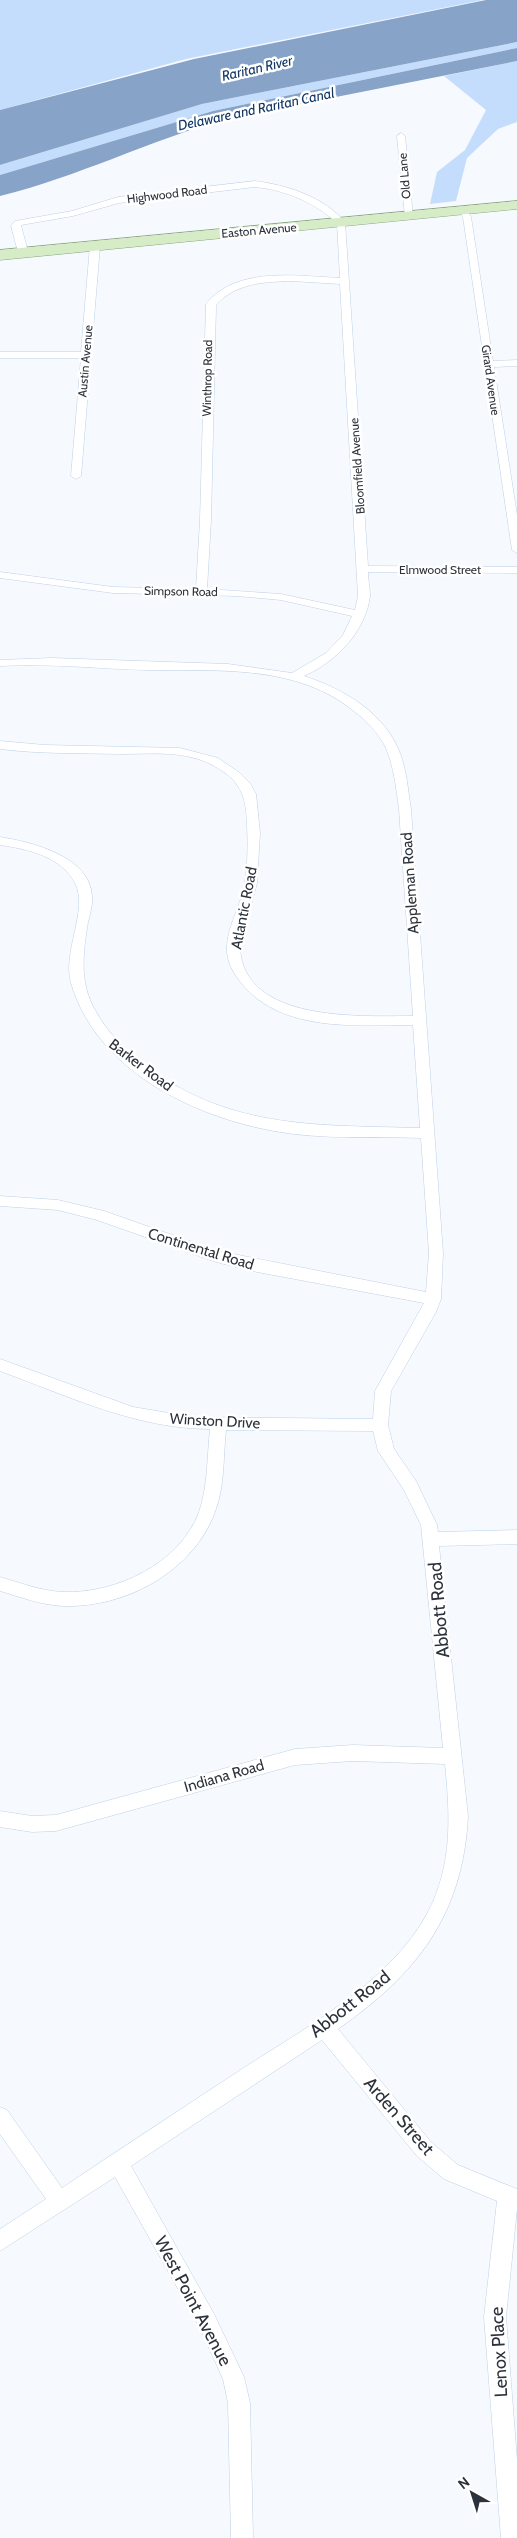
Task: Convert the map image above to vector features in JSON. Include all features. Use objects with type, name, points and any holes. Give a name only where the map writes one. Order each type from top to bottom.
[{"type":"main road","name":"Easton Avenue","points":[[0,255],[517,205]]},
{"type":"street","name":"Old Lane","points":[[400,136],[409,216]]},
{"type":"street","name":"Highwood Road","points":[[23,252],[15,226],[18,223],[73,213],[118,200],[241,185],[274,186],[291,192],[329,211],[340,222]]},
{"type":"street","name":"Girard Avenue","points":[[463,210],[467,216],[481,296],[488,364],[517,550]]},
{"type":"street","name":"Bloomfield Avenue","points":[[292,677],[312,669],[329,658],[354,628],[360,614],[364,596],[364,569],[340,222]]},
{"type":"street","name":"Austin Avenue","points":[[76,476],[95,246]]},
{"type":"street","name":"Winthrop Road","points":[[201,591],[206,542],[207,355],[211,304],[214,299],[228,289],[250,282],[278,280],[344,281]]},
{"type":"street","points":[[0,355],[85,355]]},
{"type":"street","points":[[488,364],[517,363]]},
{"type":"street","name":"Elmwood Street","points":[[364,569],[517,570]]},
{"type":"street","name":"Simpson Road","points":[[0,575],[113,590],[201,591],[281,597],[360,614]]},
{"type":"street","name":"Appleman Road","points":[[2,666],[215,668],[292,677],[316,684],[340,695],[364,712],[380,729],[397,758],[405,809],[436,1253],[433,1299],[428,1312],[383,1391],[380,1425]]},
{"type":"street","name":"Atlantic Road","points":[[0,745],[50,749],[172,750],[215,761],[246,786],[252,801],[252,883],[235,941],[234,957],[240,972],[249,983],[280,1005],[294,1012],[337,1020],[420,1021]]},
{"type":"street","name":"Barker Road","points":[[0,841],[20,844],[57,857],[70,868],[83,884],[86,895],[76,963],[77,980],[91,1018],[103,1036],[125,1057],[158,1081],[176,1092],[225,1113],[272,1125],[301,1129],[429,1133]]},
{"type":"street","name":"Continental Road","points":[[0,1201],[58,1205],[99,1215],[216,1256],[256,1266],[433,1299]]},
{"type":"street","name":"Winston Drive","points":[[0,1365],[132,1413],[193,1422],[380,1425]]},
{"type":"street","points":[[0,1584],[48,1597],[71,1599],[117,1591],[152,1577],[187,1547],[203,1522],[211,1493],[218,1422]]},
{"type":"street","name":"Abbott Road","points":[[0,2241],[323,2026],[385,1981],[427,1932],[445,1898],[459,1833],[432,1539],[429,1525],[410,1486],[386,1451],[380,1425]]},
{"type":"street","points":[[432,1539],[517,1537]]},
{"type":"street","name":"Indiana Road","points":[[0,1819],[32,1824],[56,1823],[295,1757],[353,1753],[453,1756]]},
{"type":"street","name":"Arden Street","points":[[323,2026],[424,2149],[451,2172],[512,2198]]},
{"type":"street","points":[[0,2117],[60,2202]]},
{"type":"street","name":"West Point Avenue","points":[[118,2163],[207,2321],[233,2377],[239,2403],[242,2538]]},
{"type":"street","name":"Lenox Place","points":[[512,2198],[494,2317],[512,2538]]},
{"type":"shaded area","points":[[0,0],[483,0],[186,59],[0,110]]},
{"type":"shaded area","points":[[517,42],[517,48],[213,111],[0,175],[0,165],[202,104]]},
{"type":"shaded area","points":[[517,61],[517,122],[498,129],[467,158],[456,201],[430,204],[437,172],[465,150],[486,110],[444,76]]},
{"type":"water","name":"Raritan River","points":[[486,0],[517,0],[517,42],[202,104],[0,165],[0,110],[194,59]]},
{"type":"water","name":"Delaware and Raritan Canal","points":[[517,48],[517,61],[225,119],[57,179],[0,196],[0,175],[213,111]]}]
